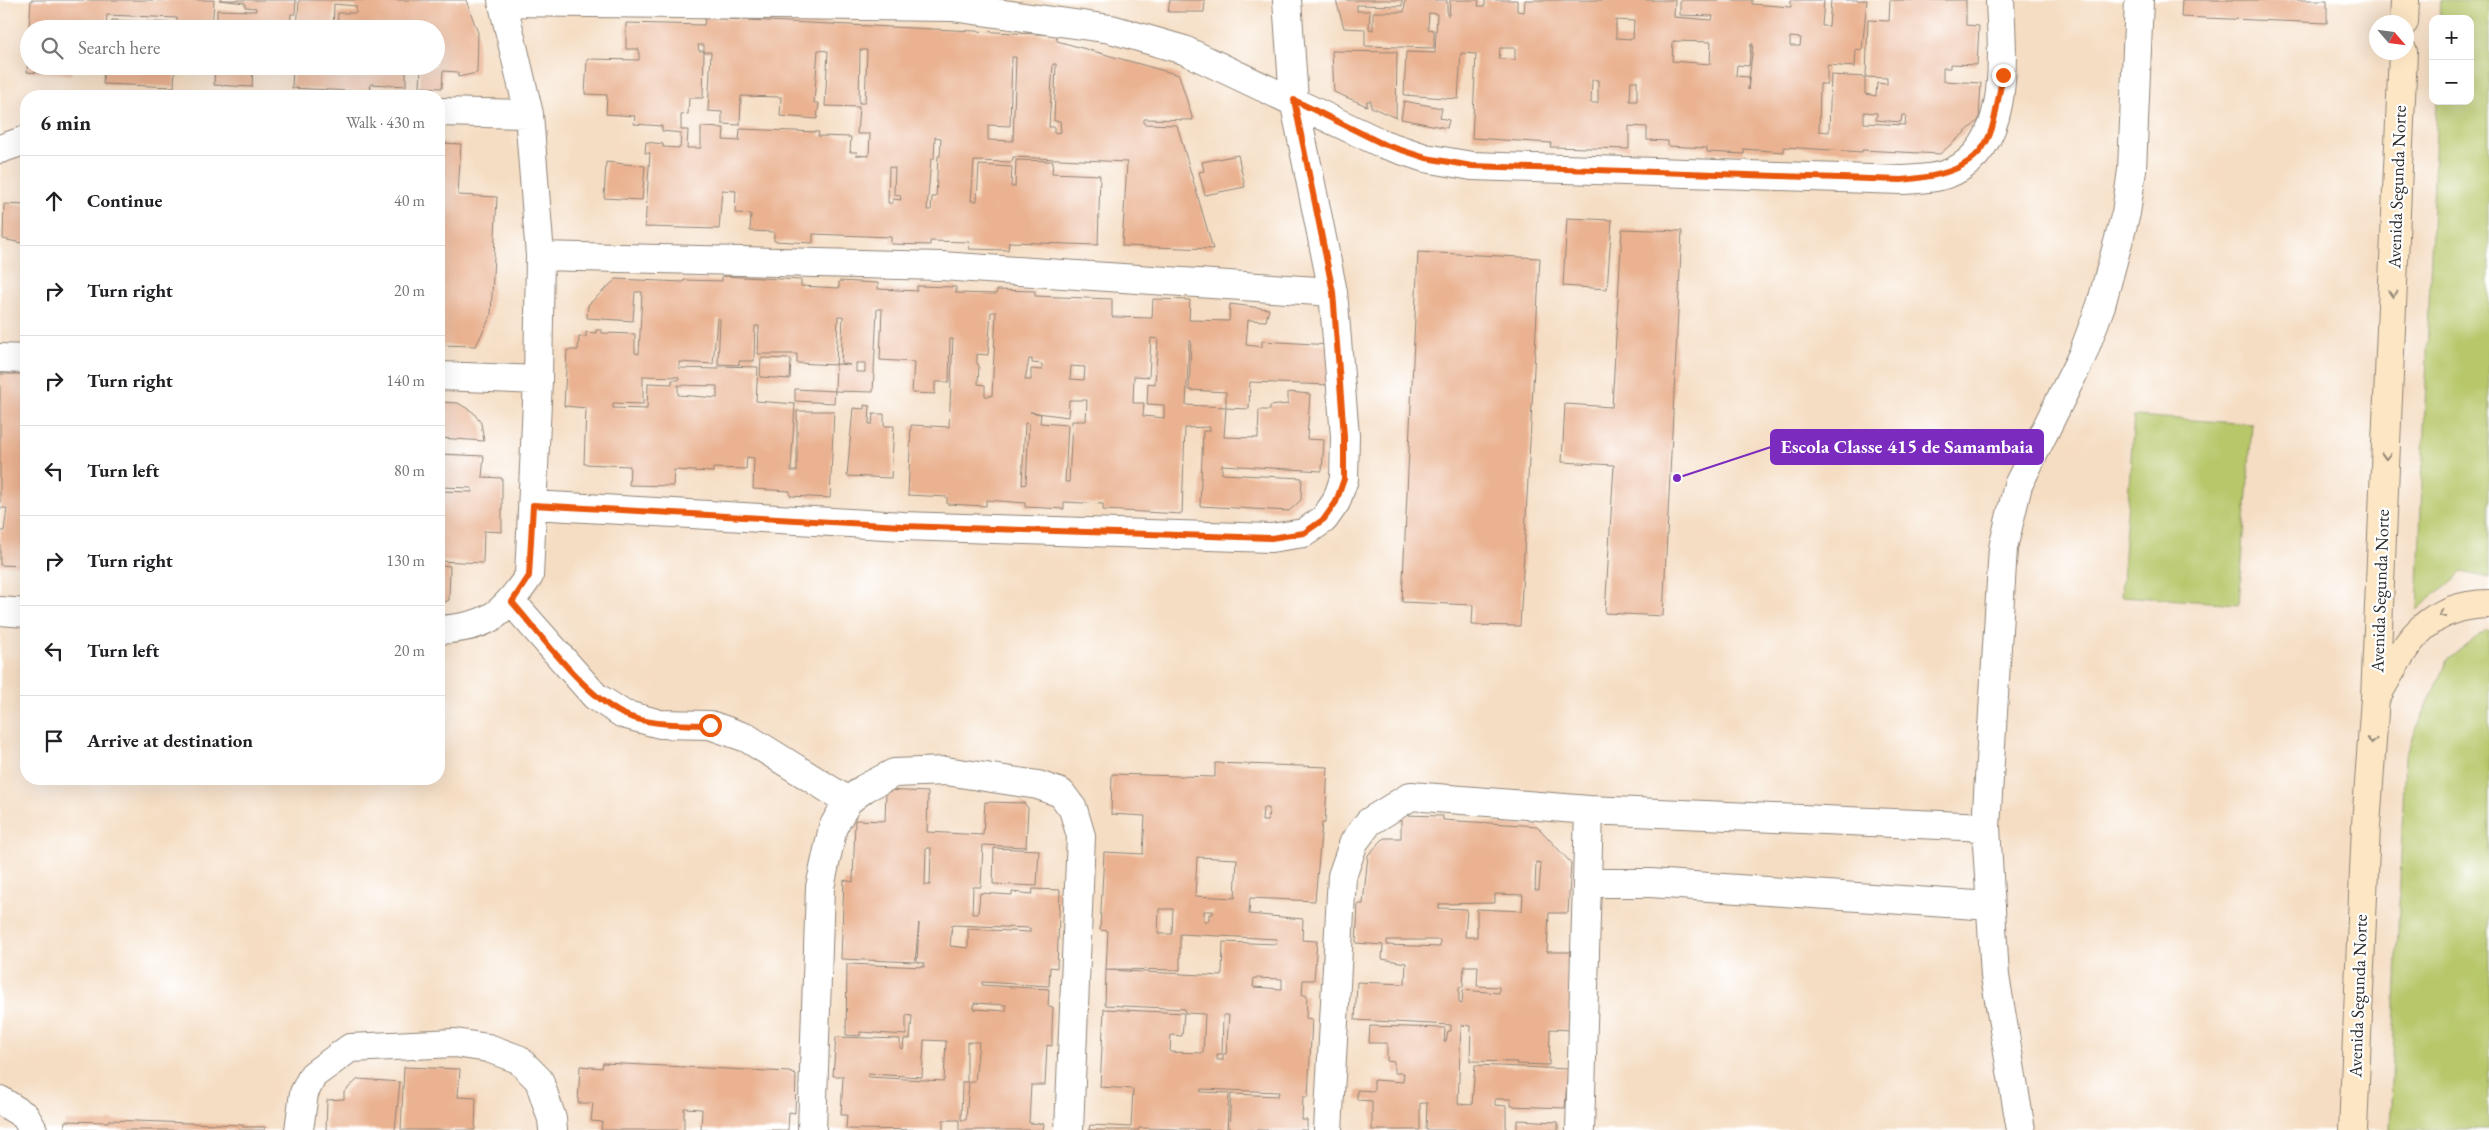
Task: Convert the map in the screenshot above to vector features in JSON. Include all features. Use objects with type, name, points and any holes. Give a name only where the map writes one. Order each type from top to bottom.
[{"type":"main road","points":[[2404,15],[2405,0]]},
{"type":"main road","name":"Avenida Segunda Norte","points":[[2352,1130],[2366,826],[2375,698],[2403,60]]},
{"type":"main road","points":[[2375,698],[2404,646],[2431,619],[2467,604],[2489,604]]},
{"type":"street","points":[[533,505],[912,526],[1271,538],[1304,533],[1324,519],[1336,502],[1344,479],[1344,436],[1333,292],[1294,100],[1287,0]]},
{"type":"street","points":[[445,630],[468,628],[491,618],[512,602],[529,576],[538,380],[540,256],[529,114],[502,1],[952,7],[1111,29],[1184,50],[1294,100],[1383,144],[1426,158],[1472,166],[1901,180],[1930,178],[1954,171],[1976,156],[1992,130],[2003,75],[2000,0]]},
{"type":"street","points":[[2021,1130],[1995,976],[1986,827],[2002,548],[2018,485],[2082,356],[2095,322],[2126,213],[2132,170],[2139,0]]},
{"type":"street","points":[[445,112],[529,114]]},
{"type":"street","points":[[0,149],[20,142]]},
{"type":"street","points":[[540,256],[941,266],[1333,292]]},
{"type":"street","points":[[0,358],[20,359]]},
{"type":"street","points":[[445,376],[538,380]]},
{"type":"street","points":[[512,602],[594,696],[623,714],[660,724],[710,725],[748,738],[848,801]]},
{"type":"street","points":[[0,611],[20,613]]},
{"type":"street","points":[[812,1130],[820,886],[833,827],[848,801],[865,788],[894,773],[946,771],[1038,785],[1061,793],[1073,809],[1081,836],[1069,1130]]},
{"type":"street","points":[[1328,1130],[1342,876],[1354,842],[1369,822],[1411,796],[1589,810],[1986,827]]},
{"type":"street","points":[[1580,1130],[1589,810]]},
{"type":"street","points":[[1587,883],[1650,883],[1991,906]]},
{"type":"street","points":[[299,1130],[304,1093],[313,1075],[350,1048],[456,1043],[488,1048],[518,1059],[539,1080],[552,1119],[553,1130]]},
{"type":"street","points":[[0,1100],[25,1116],[33,1130]]},
{"type":"green space","points":[[2441,0],[2489,0],[2489,578],[2462,572],[2417,610],[2437,105],[2474,105],[2474,15],[2440,15]]},
{"type":"green space","points":[[2134,416],[2252,424],[2239,604],[2121,596]]},
{"type":"green space","points":[[2486,630],[2489,631],[2489,1130],[2390,1130],[2405,755],[2447,660]]},
{"type":"building","points":[[31,0],[214,0],[213,20],[177,20],[177,18],[107,15],[107,20],[30,20]]},
{"type":"building","points":[[219,0],[296,0],[295,14],[291,14],[291,20],[217,20],[217,10],[256,11],[256,8],[245,7],[245,3]]},
{"type":"building","points":[[299,0],[466,0],[478,33],[477,73],[458,77],[458,72],[445,71],[445,20],[338,20],[338,13],[356,13],[356,6],[334,4],[333,20],[298,20]]},
{"type":"building","points":[[1170,0],[1205,0],[1204,12],[1168,12]]},
{"type":"building","points":[[1336,0],[1402,0],[1402,6],[1357,5],[1357,11],[1370,11],[1369,29],[1373,30],[1373,12],[1404,12],[1405,0],[1447,0],[1447,15],[1449,15],[1450,0],[1479,0],[1478,6],[1485,6],[1485,0],[1517,0],[1517,11],[1524,12],[1525,0],[1675,0],[1674,17],[1712,20],[1713,16],[1680,15],[1680,0],[1752,0],[1752,4],[1791,7],[1791,0],[1824,0],[1822,26],[1829,26],[1831,0],[1867,0],[1862,50],[1856,49],[1855,67],[1827,65],[1827,84],[1820,84],[1819,131],[1829,132],[1831,75],[1865,77],[1865,94],[1876,96],[1877,83],[1887,84],[1887,78],[1866,77],[1868,20],[1889,21],[1890,0],[1966,0],[1966,25],[1979,26],[1977,65],[1950,64],[1950,68],[1943,68],[1943,81],[1981,83],[1979,120],[1940,154],[1784,147],[1784,152],[1744,149],[1744,154],[1707,152],[1707,148],[1668,146],[1668,141],[1647,140],[1647,127],[1629,126],[1629,149],[1550,147],[1551,143],[1472,138],[1476,54],[1461,53],[1458,99],[1404,95],[1406,52],[1435,53],[1437,14],[1429,13],[1428,29],[1434,30],[1434,48],[1365,46],[1365,29],[1344,28]],"holes":[[[1616,20],[1634,21],[1633,39],[1616,38]],[[1790,37],[1801,38],[1800,46],[1790,46]],[[1673,41],[1711,42],[1710,64],[1672,61]],[[1751,44],[1753,44],[1748,90],[1749,77],[1736,76],[1737,65],[1749,66]],[[1500,48],[1515,48],[1515,60],[1499,59]],[[1592,80],[1598,80],[1598,103],[1591,103]],[[1631,81],[1637,81],[1637,101],[1630,101]],[[1864,112],[1877,113],[1876,120],[1901,122],[1902,115],[1906,115],[1905,125],[1864,123]]]},
{"type":"building","points":[[2182,0],[2327,0],[2327,23],[2181,17]]},
{"type":"building","points":[[705,18],[1057,35],[1057,41],[1179,75],[1193,120],[1144,119],[1144,124],[1177,125],[1213,249],[1122,246],[1127,162],[1013,157],[1012,162],[974,161],[971,201],[977,201],[979,165],[1012,167],[1011,187],[1015,187],[1016,160],[1053,161],[1052,173],[1100,175],[1098,245],[1009,242],[1008,250],[969,249],[970,242],[930,241],[930,245],[891,244],[891,237],[813,234],[813,243],[774,241],[774,232],[750,231],[751,214],[735,213],[736,191],[722,190],[719,229],[645,227],[650,153],[645,153],[646,142],[663,144],[663,147],[680,148],[681,133],[662,131],[662,126],[634,124],[635,116],[606,114],[607,95],[585,94],[587,59],[639,60],[639,49],[626,49],[626,23],[704,25]],"holes":[[[698,45],[704,45],[704,51],[699,51]],[[818,50],[828,51],[825,106],[859,107],[857,134],[870,134],[869,156],[856,155],[857,152],[850,152],[851,137],[818,136],[819,132],[740,129],[739,141],[723,140],[724,128],[701,127],[701,148],[687,148],[688,130],[681,130],[681,115],[688,114],[689,98],[703,98],[704,52],[711,52],[708,111],[722,112],[722,124],[740,125],[741,96],[781,97],[780,116],[817,119],[819,103],[814,103]],[[860,50],[867,50],[865,103],[859,103]],[[1012,57],[1016,57],[1013,141],[988,140],[988,125],[1010,126]],[[1053,64],[1056,64],[1054,121],[1060,121],[1061,132],[1054,133],[1054,127],[1049,127]],[[935,137],[941,138],[936,197],[932,197],[931,210],[927,210],[931,159],[934,159]],[[889,167],[895,168],[894,194],[900,195],[901,200],[893,199],[893,203],[888,203]]]},
{"type":"building","points":[[1332,51],[1397,52],[1396,118],[1371,107],[1371,101],[1367,101],[1367,106],[1334,92]]},
{"type":"building","points":[[104,75],[175,75],[174,87],[103,84]]},
{"type":"building","points":[[215,75],[253,75],[252,87],[214,85]]},
{"type":"building","points":[[293,75],[406,75],[406,86],[371,84],[370,90],[292,88]]},
{"type":"building","points":[[421,75],[443,75],[442,88],[420,87]]},
{"type":"building","points":[[1404,101],[1442,108],[1440,118],[1449,120],[1447,128],[1401,119]]},
{"type":"building","points":[[445,143],[461,144],[458,195],[497,197],[491,315],[476,346],[445,345]]},
{"type":"building","points":[[1238,155],[1245,187],[1205,195],[1199,172],[1204,171],[1202,162]]},
{"type":"building","points":[[606,162],[645,166],[642,200],[604,198]]},
{"type":"building","points":[[4,204],[20,205],[20,243],[3,239]]},
{"type":"building","points":[[1567,218],[1612,220],[1607,289],[1563,286]]},
{"type":"building","points":[[1622,229],[1682,231],[1663,616],[1605,613],[1614,465],[1562,462],[1565,404],[1612,407]]},
{"type":"building","points":[[1418,252],[1540,258],[1520,626],[1472,625],[1473,605],[1402,602]]},
{"type":"building","points":[[722,276],[801,280],[801,286],[839,288],[839,281],[878,283],[878,289],[917,291],[917,286],[956,287],[956,293],[996,294],[997,290],[1035,291],[1035,296],[1112,299],[1112,317],[1152,318],[1153,299],[1190,300],[1189,320],[1229,321],[1230,304],[1269,309],[1266,321],[1248,320],[1246,345],[1262,347],[1262,341],[1331,345],[1330,385],[1250,382],[1249,409],[1226,408],[1224,437],[1258,438],[1259,410],[1270,410],[1270,406],[1288,404],[1288,392],[1310,394],[1307,439],[1324,440],[1322,471],[1222,465],[1222,474],[1302,478],[1301,500],[1289,511],[1200,506],[1203,431],[1210,431],[1210,427],[1185,428],[1182,514],[1103,510],[1103,504],[1064,502],[1064,509],[1025,507],[1025,503],[986,500],[986,506],[947,504],[947,497],[908,495],[911,425],[949,427],[953,339],[950,339],[949,382],[935,382],[935,394],[912,393],[914,362],[880,360],[882,309],[877,309],[873,392],[835,391],[836,365],[797,363],[797,354],[758,354],[759,326],[755,326],[754,361],[739,361],[739,365],[718,364],[720,319],[717,319],[713,364],[679,362],[679,368],[718,369],[718,366],[758,367],[756,401],[795,404],[791,471],[797,471],[797,411],[834,411],[830,498],[790,496],[790,491],[753,489],[754,458],[747,457],[746,469],[713,468],[713,472],[674,470],[673,486],[629,485],[630,466],[584,464],[586,408],[564,406],[567,350],[578,350],[579,337],[586,337],[586,332],[596,333],[596,330],[602,330],[602,333],[635,334],[635,353],[639,354],[642,292],[635,292],[633,321],[587,318],[588,305],[616,279],[683,282],[684,280],[722,281]],"holes":[[[991,312],[996,312],[992,396],[985,396],[985,385],[978,384],[979,365],[977,364],[977,354],[988,355]],[[838,316],[843,316],[841,363],[850,365],[836,364]],[[1151,338],[1158,339],[1155,384],[1148,383],[1147,404],[1164,405],[1164,418],[1143,416],[1144,403],[1133,403],[1134,376],[1149,377]],[[1189,341],[1191,341],[1189,390],[1226,392],[1226,407],[1186,405]],[[1029,359],[1032,359],[1032,363],[1042,364],[1042,370],[1031,369],[1031,380],[1025,380]],[[856,363],[865,363],[865,372],[856,372]],[[1071,366],[1085,367],[1084,380],[1070,379]],[[643,376],[679,377],[679,380],[672,380],[672,384],[648,383],[647,409],[613,408],[613,403],[643,404]],[[678,385],[717,386],[717,398],[678,395]],[[1069,400],[1087,400],[1086,421],[1072,421],[1069,482],[1065,482],[1068,425],[1040,423],[1041,414],[1030,412],[1068,417]],[[1025,423],[1029,424],[1026,484],[1022,485]]]},
{"type":"building","points":[[761,358],[791,359],[790,379],[760,377]]},
{"type":"building","points":[[0,374],[20,374],[20,566],[0,565],[0,531],[4,531],[7,508],[0,508]]},
{"type":"building","points":[[795,389],[835,391],[834,403],[795,401]]},
{"type":"building","points":[[445,402],[458,403],[473,412],[481,423],[484,441],[445,438]]},
{"type":"building","points":[[864,405],[870,406],[869,424],[872,424],[873,414],[884,414],[884,426],[894,426],[891,478],[847,476],[853,408],[864,409]]},
{"type":"building","points":[[445,454],[484,456],[482,477],[502,478],[502,532],[484,531],[483,563],[445,561],[445,491],[472,492],[472,488],[445,487]]},
{"type":"building","points":[[445,566],[450,566],[449,600],[445,602]]},
{"type":"building","points":[[1215,763],[1328,767],[1325,823],[1322,823],[1315,901],[1250,898],[1249,914],[1303,919],[1302,940],[1317,941],[1314,980],[1303,980],[1302,995],[1307,995],[1306,1018],[1312,1019],[1308,1097],[1303,1097],[1302,1120],[1307,1120],[1307,1130],[1229,1130],[1231,1094],[1278,1096],[1279,1092],[1201,1089],[1201,1092],[1229,1093],[1227,1130],[1139,1128],[1139,1130],[1089,1130],[1090,1125],[1131,1127],[1133,1089],[1100,1087],[1104,1009],[1184,1013],[1182,1036],[1171,1035],[1170,1052],[1203,1053],[1205,1014],[1185,1013],[1185,1009],[1105,1005],[1106,970],[1222,976],[1223,942],[1276,944],[1277,939],[1180,934],[1180,970],[1106,969],[1108,931],[1100,930],[1104,852],[1143,854],[1145,816],[1111,814],[1112,774],[1215,777]],"holes":[[[1263,808],[1269,808],[1268,821],[1262,821]],[[1197,857],[1237,859],[1235,898],[1195,896]],[[1159,909],[1173,909],[1172,934],[1158,934]],[[1204,911],[1213,911],[1213,914],[1209,914],[1209,921],[1204,921]],[[1254,978],[1282,979],[1282,989],[1253,987]],[[1223,1015],[1229,1015],[1226,1054],[1223,1054],[1223,1060],[1217,1060],[1217,1054],[1222,1054]]]},
{"type":"building","points":[[886,790],[928,792],[927,832],[983,835],[985,802],[1024,803],[1028,808],[1026,847],[983,845],[981,887],[973,887],[972,914],[978,914],[980,893],[1012,895],[1012,892],[1032,894],[1033,889],[1060,890],[1057,968],[1050,967],[1049,986],[982,982],[982,985],[1049,989],[1048,1006],[1053,1007],[1052,1046],[1047,1045],[1045,1085],[1031,1085],[1029,1123],[1044,1124],[1043,1130],[959,1130],[959,1120],[943,1120],[943,1130],[846,1129],[847,1115],[841,1115],[843,1076],[833,1076],[836,1037],[900,1039],[900,1048],[903,1049],[904,1039],[910,1039],[912,1016],[906,1015],[906,1035],[860,1032],[860,1036],[846,1035],[847,964],[924,967],[924,963],[917,962],[919,923],[915,962],[841,959],[844,880],[853,882],[855,820],[885,821]],"holes":[[[926,848],[931,848],[930,885],[925,885]],[[952,925],[1030,928],[1030,932],[968,929],[968,948],[950,946]],[[974,1003],[1006,1005],[1006,1011],[974,1009]],[[924,1040],[946,1041],[944,1081],[868,1077],[868,1074],[922,1077]],[[967,1042],[979,1042],[975,1082],[969,1082],[966,1120],[961,1120],[962,1082],[967,1082]]]},
{"type":"building","points":[[1401,815],[1443,816],[1443,820],[1537,826],[1571,863],[1568,913],[1549,913],[1547,952],[1574,952],[1571,1030],[1550,1029],[1549,1065],[1516,1064],[1517,1062],[1470,1061],[1471,1026],[1461,1025],[1458,1104],[1472,1105],[1475,1065],[1568,1069],[1565,1108],[1511,1106],[1511,1099],[1495,1099],[1495,1105],[1506,1106],[1506,1130],[1426,1130],[1427,1103],[1420,1103],[1420,1130],[1372,1130],[1372,1101],[1357,1100],[1357,1090],[1374,1091],[1374,1080],[1403,1082],[1404,1073],[1394,1073],[1394,1062],[1387,1061],[1387,1043],[1369,1043],[1370,1026],[1445,1028],[1444,1042],[1446,1041],[1448,1031],[1451,1031],[1451,1025],[1355,1020],[1357,982],[1405,984],[1406,963],[1382,959],[1383,945],[1356,943],[1358,904],[1363,904],[1368,855],[1384,838],[1401,838]],"holes":[[[1536,862],[1541,863],[1539,890],[1535,890]],[[1495,894],[1523,895],[1522,911],[1477,909],[1477,937],[1465,937],[1467,909],[1439,908],[1439,904],[1495,903]],[[1387,940],[1440,940],[1440,947],[1387,945]],[[1464,966],[1478,966],[1477,986],[1499,987],[1499,993],[1463,990],[1462,1004],[1459,1003],[1459,987],[1463,987]]]},
{"type":"building","points":[[994,848],[1039,850],[1037,886],[993,884]]},
{"type":"building","points":[[603,1063],[789,1072],[796,1075],[795,1113],[789,1112],[788,1130],[701,1130],[702,1109],[684,1108],[684,1130],[601,1130],[602,1122],[591,1121],[593,1103],[578,1103],[580,1066],[602,1068]]},
{"type":"building","points":[[404,1067],[460,1069],[458,1097],[476,1098],[475,1130],[401,1130]]},
{"type":"building","points":[[358,1079],[400,1082],[395,1130],[326,1130],[327,1100],[344,1099],[344,1092]]},
{"type":"building","points":[[109,1120],[243,1125],[243,1127],[265,1127],[265,1130],[64,1130],[65,1121],[108,1122]]},
{"type":"building","points":[[1517,1120],[1558,1122],[1558,1130],[1517,1130]]},
{"type":"place","name":"Escola Classe 415 de Samambaia","points":[[1677,478]]},
{"type":"route","points":[[710,725],[660,724],[623,714],[594,696],[512,602],[529,576],[533,505],[902,526],[1271,538],[1304,533],[1324,519],[1336,502],[1344,479],[1344,436],[1333,292],[1294,100],[1383,144],[1426,158],[1472,166],[1901,180],[1930,178],[1954,171],[1976,156],[1992,130],[2003,75]]}]
